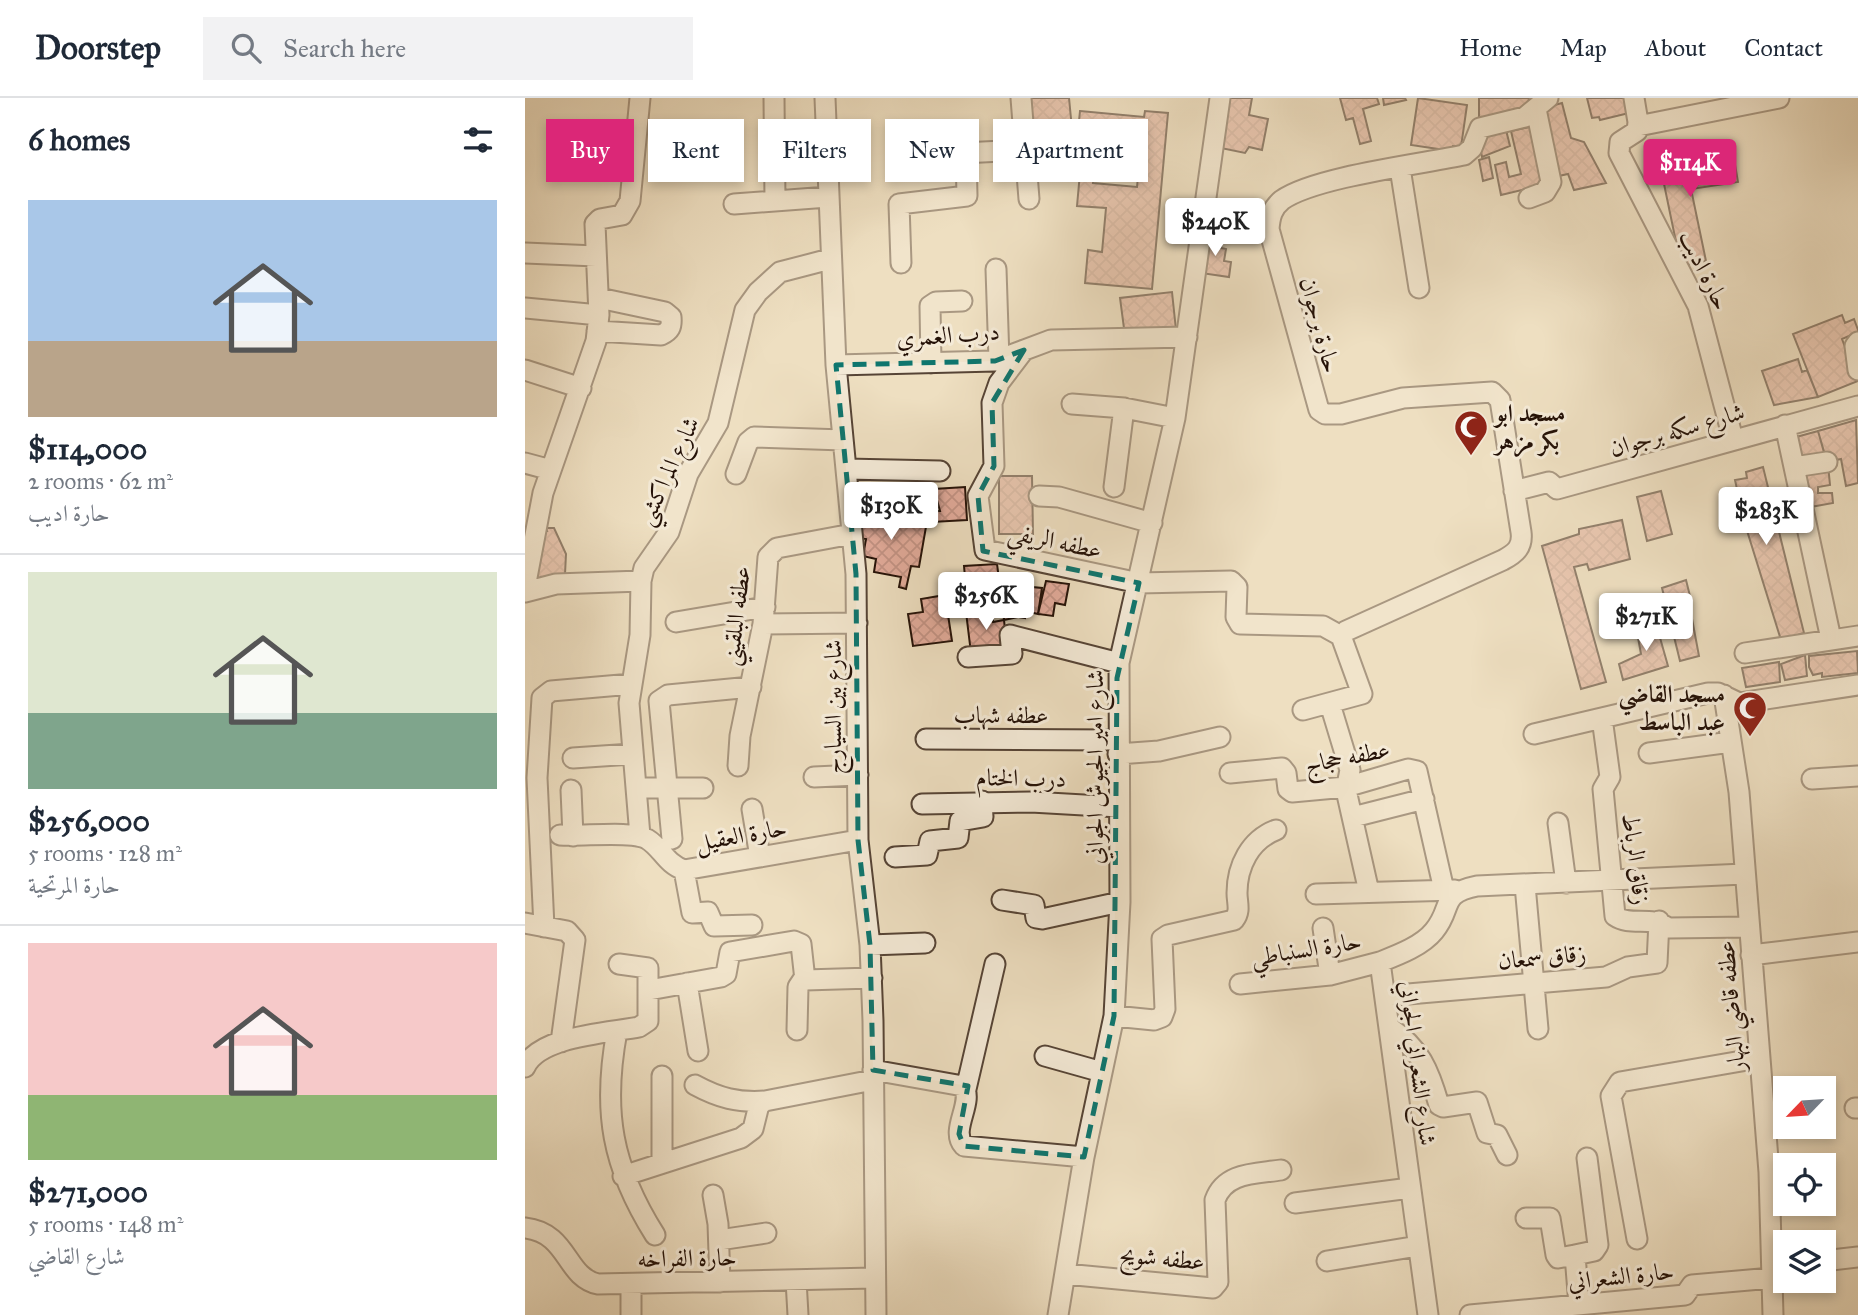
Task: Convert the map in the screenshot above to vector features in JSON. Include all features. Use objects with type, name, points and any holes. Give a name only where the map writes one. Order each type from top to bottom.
[{"type":"street","points":[[640,98],[630,201],[622,215],[597,221],[599,315],[581,388],[551,470],[528,546],[525,590],[555,584],[641,581]]},
{"type":"street","points":[[774,98],[775,201]]},
{"type":"street","name":"شارع بين السيارج","points":[[825,98],[836,365],[852,534],[857,623],[858,841],[872,978],[873,1278],[876,1315]]},
{"type":"street","points":[[1021,98],[1023,119]]},
{"type":"street","name":"شارع امير الجيوش الجواني","points":[[1058,1315],[1083,1157],[1114,1016],[1119,902],[1119,663],[1175,418],[1220,98]]},
{"type":"street","points":[[1634,98],[1638,126],[1708,105],[1779,98]]},
{"type":"street","points":[[1529,198],[1545,192],[1551,182],[1542,104]]},
{"type":"street","name":"حارة برجوان","points":[[1514,491],[1500,400],[1496,393],[1424,395],[1332,415],[1325,414],[1315,403],[1269,229],[1270,216],[1282,200],[1309,187],[1464,155],[1472,148],[1480,128],[1525,117],[1542,104]]},
{"type":"street","name":"حارة اديب","points":[[1638,126],[1637,131],[1620,142],[1619,153],[1698,306],[1733,439]]},
{"type":"street","points":[[1400,168],[1419,288]]},
{"type":"street","points":[[901,263],[899,204],[967,196],[967,182]]},
{"type":"street","points":[[1028,182],[1029,199]]},
{"type":"street","points":[[734,204],[828,197]]},
{"type":"street","points":[[525,253],[596,256]]},
{"type":"street","name":"شارع المراكشي","points":[[640,836],[638,788],[629,732],[632,684],[640,635],[641,581],[645,568],[669,532],[688,474],[717,423],[745,310],[758,292],[780,272],[830,259]]},
{"type":"street","points":[[996,269],[999,360]]},
{"type":"street","points":[[932,363],[930,306],[936,302],[963,301]]},
{"type":"street","points":[[525,308],[599,315]]},
{"type":"street","name":"درب الغمري","points":[[836,365],[999,360],[1051,340],[1187,337]]},
{"type":"street","points":[[1858,342],[1855,346],[1858,370]]},
{"type":"street","name":"عطفه الريفي","points":[[1024,350],[995,393],[991,414],[994,466],[990,478],[982,486],[978,496],[983,543],[988,552],[1139,583]]},
{"type":"street","points":[[525,370],[581,388]]},
{"type":"street","points":[[1072,404],[1124,408],[1175,418]]},
{"type":"street","name":"شارع سكه برجوان","points":[[1514,491],[1549,482],[1557,489],[1858,406]]},
{"type":"street","points":[[1114,487],[1124,408]]},
{"type":"street","points":[[1785,425],[1831,639]]},
{"type":"street","points":[[736,474],[748,442],[754,437],[843,440]]},
{"type":"street","points":[[1794,467],[1827,462]]},
{"type":"street","points":[[525,463],[551,470]]},
{"type":"street","points":[[846,469],[940,471]]},
{"type":"street","points":[[1341,636],[1346,631],[1503,560],[1518,550],[1522,542],[1514,491]]},
{"type":"street","points":[[1039,496],[1059,498],[1152,523]]},
{"type":"street","name":"عطفه البلقيني","points":[[738,766],[740,736],[764,616],[768,557],[771,552],[852,534]]},
{"type":"street","points":[[1139,583],[1231,581],[1237,587],[1236,617],[1240,624],[1323,626],[1341,636],[1362,694],[1303,710]]},
{"type":"street","points":[[676,622],[764,616],[857,623]]},
{"type":"street","points":[[968,657],[1012,654],[1010,635],[1119,663]]},
{"type":"street","points":[[1745,653],[1858,636]]},
{"type":"street","points":[[561,1042],[575,940],[567,931],[535,925],[533,861],[542,698],[551,691],[632,684]]},
{"type":"street","points":[[1534,734],[1708,693],[1724,695],[1739,703],[1858,685]]},
{"type":"street","name":"عطفه البلقيني","points":[[672,839],[659,701],[668,695],[751,687]]},
{"type":"street","name":"عطفه قاضي البهار","points":[[1724,695],[1739,792],[1773,1230]]},
{"type":"street","points":[[1330,704],[1350,770],[1346,787],[1369,892]]},
{"type":"street","name":"زقاق الرباط","points":[[1602,718],[1610,777],[1603,789],[1614,911],[1619,919],[1659,920],[1668,928],[1749,927]]},
{"type":"street","name":"عطفه شهاب","points":[[926,739],[1159,751],[1220,737]]},
{"type":"street","points":[[1649,753],[1731,743]]},
{"type":"street","points":[[573,758],[632,754]]},
{"type":"street","name":"عطفه حجاج","points":[[1230,773],[1282,768],[1286,774],[1288,789],[1292,792],[1346,787],[1408,769],[1417,771],[1425,799]]},
{"type":"street","points":[[814,777],[858,775]]},
{"type":"street","points":[[1812,779],[1858,776]]},
{"type":"street","points":[[638,788],[703,788]]},
{"type":"street","points":[[572,790],[567,836],[640,836]]},
{"type":"street","points":[[1353,817],[1425,799],[1451,890]]},
{"type":"street","points":[[895,857],[926,855],[930,852],[931,840],[958,838],[960,821],[983,817],[982,801]]},
{"type":"street","name":"درب الختام","points":[[922,804],[982,801],[1119,807]]},
{"type":"street","points":[[752,809],[760,857]]},
{"type":"street","points":[[1558,823],[1566,883]]},
{"type":"street","points":[[1114,1016],[1154,1020],[1162,1017],[1165,1009],[1162,939],[1168,935],[1234,920],[1238,910],[1239,874],[1246,856],[1256,841],[1276,830]]},
{"type":"street","name":"حارة العقيل","points":[[640,836],[654,844],[673,866],[684,870],[858,841]]},
{"type":"street","points":[[684,870],[692,913],[708,912],[714,926],[752,925]]},
{"type":"street","points":[[1316,894],[1451,890],[1744,874]]},
{"type":"street","points":[[1525,885],[1538,1029]]},
{"type":"street","name":"شارع الشعراني الجواني","points":[[1427,1315],[1380,962],[1426,940],[1440,922],[1451,890]]},
{"type":"street","points":[[1002,900],[1034,905],[1036,918],[1042,919],[1119,902]]},
{"type":"street","name":"زقاق سمعان","points":[[1385,996],[1606,977],[1628,967],[1657,964],[1659,920]]},
{"type":"street","points":[[1323,928],[1330,975]]},
{"type":"street","points":[[649,990],[725,976],[730,952],[794,941],[801,944],[804,978],[798,987],[797,1030]]},
{"type":"street","points":[[1751,955],[1858,942]]},
{"type":"street","points":[[870,945],[925,943]]},
{"type":"street","name":"حارة السنباطي","points":[[1240,984],[1330,975],[1380,962]]},
{"type":"street","points":[[526,1062],[538,1050],[561,1042],[639,1027],[648,1021],[649,990],[646,965],[619,964]]},
{"type":"street","points":[[995,964],[966,1088],[959,1134],[964,1146],[1083,1157]]},
{"type":"street","points":[[804,978],[808,981],[872,978]]},
{"type":"street","points":[[687,983],[698,1051]]},
{"type":"street","points":[[1389,1027],[1404,1038],[1423,1059],[1435,1085],[1439,1105],[1443,1107],[1477,1102],[1487,1133],[1497,1135],[1507,1156]]},
{"type":"street","points":[[617,1031],[610,1067],[609,1104],[613,1141],[623,1176],[655,1235]]},
{"type":"street","points":[[1045,1056],[1102,1072]]},
{"type":"street","points":[[1637,1239],[1611,1096],[1620,1082],[1759,1058]]},
{"type":"street","points":[[695,1085],[716,1097],[741,1102],[765,1101],[873,1075],[966,1088]]},
{"type":"street","points":[[662,1076],[662,1164]]},
{"type":"street","points":[[623,1176],[748,1134],[753,1129],[759,1105],[765,1101]]},
{"type":"street","points":[[1526,1218],[1550,1218],[1556,1255],[1559,1258],[1591,1252],[1598,1245],[1587,1158]]},
{"type":"street","name":"عطفه شويح","points":[[1065,1274],[1213,1288],[1218,1282],[1215,1199],[1219,1189],[1227,1181],[1237,1177],[1281,1170]]},
{"type":"street","points":[[1295,1203],[1410,1188]]},
{"type":"street","points":[[713,1195],[719,1240],[720,1282]]},
{"type":"street","name":"حارة الفراخه","points":[[525,1228],[548,1234],[587,1280],[598,1284],[873,1278]]},
{"type":"street","points":[[719,1240],[766,1233]]},
{"type":"street","points":[[1327,1261],[1418,1246]]},
{"type":"street","points":[[1575,1255],[1579,1305]]},
{"type":"street","points":[[1836,1259],[1858,1256]]},
{"type":"street","name":"حارة الشعراني","points":[[1470,1315],[1579,1305],[1603,1309],[1685,1295],[1692,1286],[1773,1271]]},
{"type":"street","points":[[796,1280],[798,1315]]},
{"type":"street","points":[[631,1284],[631,1315]]},
{"type":"street","name":"عطفه قاضي البهار","points":[[1773,1315],[1774,1293]]},
{"type":"highlighted area","points":[[1024,350],[992,403],[994,466],[978,496],[983,551],[1139,583],[1117,678],[1114,1016],[1084,1157],[964,1146],[959,1134],[968,1086],[873,1070],[870,945],[858,840],[856,574],[836,365],[995,361]]},
{"type":"building","points":[[1025,98],[1069,98],[1071,119],[1027,119]]},
{"type":"building","points":[[1226,98],[1252,98],[1249,115],[1268,119],[1262,150],[1249,147],[1245,153],[1216,147]]},
{"type":"building","points":[[1340,98],[1377,98],[1379,104],[1363,109],[1371,141],[1360,144],[1353,118],[1346,120]]},
{"type":"building","points":[[1383,98],[1405,98],[1406,100],[1384,105]]},
{"type":"building","points":[[1418,98],[1467,105],[1461,147],[1453,146],[1452,151],[1411,145]]},
{"type":"building","points":[[1479,98],[1529,98],[1527,112],[1479,122]]},
{"type":"building","points":[[1587,98],[1625,98],[1629,113],[1600,120],[1599,117],[1592,118]]},
{"type":"building","points":[[1562,103],[1571,138],[1584,142],[1606,183],[1574,190],[1568,174],[1554,177],[1544,108]]},
{"type":"building","points":[[1080,111],[1144,117],[1145,111],[1168,113],[1152,289],[1085,283],[1088,250],[1102,252],[1106,208],[1077,206],[1079,182],[1137,187],[1138,182],[1148,182],[1148,119],[1079,119]]},
{"type":"building","points":[[1534,126],[1547,184],[1501,195],[1495,165],[1506,162],[1509,177],[1521,174],[1511,131]]},
{"type":"building","points":[[1506,130],[1510,146],[1482,157],[1478,136]]},
{"type":"building","points":[[1677,151],[1679,164],[1696,160],[1697,167],[1734,159],[1738,182],[1691,189],[1706,261],[1681,266],[1658,155]]},
{"type":"building","points":[[1489,157],[1493,178],[1483,181],[1479,160]]},
{"type":"building","points":[[1211,217],[1224,219],[1224,227],[1232,228],[1231,241],[1216,236],[1217,226],[1210,226]]},
{"type":"building","points":[[1206,233],[1216,235],[1215,241],[1222,240],[1221,248],[1226,249],[1224,261],[1231,262],[1229,277],[1201,273]]},
{"type":"building","points":[[1172,292],[1176,330],[1125,336],[1120,298]]},
{"type":"building","points":[[1842,315],[1845,323],[1854,319],[1858,330],[1842,339],[1858,381],[1818,397],[1793,334]]},
{"type":"building","points":[[1798,359],[1802,372],[1807,370],[1818,397],[1774,405],[1762,371]]},
{"type":"building","points":[[1856,420],[1858,483],[1846,486],[1841,459],[1827,462],[1818,431]]},
{"type":"building","points":[[1818,431],[1825,456],[1796,464],[1789,439]]},
{"type":"building","points":[[1828,465],[1830,485],[1818,487],[1818,493],[1832,493],[1833,503],[1805,508],[1796,469]]},
{"type":"building","points":[[1763,467],[1804,633],[1781,640],[1744,521],[1729,524],[1722,494],[1737,489],[1735,480],[1747,478],[1746,472]]},
{"type":"building","points":[[999,476],[1032,476],[1033,534],[999,534]]},
{"type":"building","points":[[965,487],[967,520],[932,522],[932,511],[940,511],[934,489]]},
{"type":"building","points":[[1661,491],[1672,534],[1647,541],[1637,497]]},
{"type":"building","points":[[858,509],[927,521],[919,567],[911,566],[906,589],[899,587],[901,577],[874,572],[876,559],[863,556],[866,539],[853,537]]},
{"type":"building","points":[[1622,520],[1630,559],[1589,570],[1587,564],[1574,567],[1606,682],[1581,689],[1542,546],[1579,534],[1579,529]]},
{"type":"building","points":[[546,528],[554,528],[566,554],[565,574],[536,581],[542,531],[547,531]]},
{"type":"building","points":[[997,564],[1002,602],[993,606],[985,590],[977,593],[980,606],[968,610],[964,566]]},
{"type":"building","points":[[998,573],[1023,575],[1018,617],[1004,620]]},
{"type":"building","points":[[1686,580],[1690,596],[1683,598],[1685,606],[1690,608],[1699,656],[1680,661],[1662,588]]},
{"type":"building","points":[[1046,581],[1069,584],[1065,605],[1055,603],[1053,616],[1038,614]]},
{"type":"building","points":[[1021,586],[1042,588],[1038,614],[1025,611],[1025,618],[1018,617]]},
{"type":"building","points":[[945,595],[952,641],[913,646],[908,614],[923,612],[921,599]]},
{"type":"building","points":[[991,609],[993,622],[1004,620],[1007,649],[971,653],[966,612]]},
{"type":"building","points":[[1655,620],[1668,666],[1623,680],[1619,664],[1641,654],[1636,627]]},
{"type":"building","points":[[1857,651],[1858,673],[1822,677],[1822,673],[1813,675],[1809,667],[1809,656]]},
{"type":"building","points":[[1805,655],[1807,676],[1785,680],[1781,664]]},
{"type":"building","points":[[1779,662],[1780,682],[1746,687],[1742,668]]},
{"type":"place","name":"مسجد ابو بكر مزهر","points":[[1471,457]]},
{"type":"place","name":"مسجد القاضي عبد الباسط","points":[[1750,738]]}]
